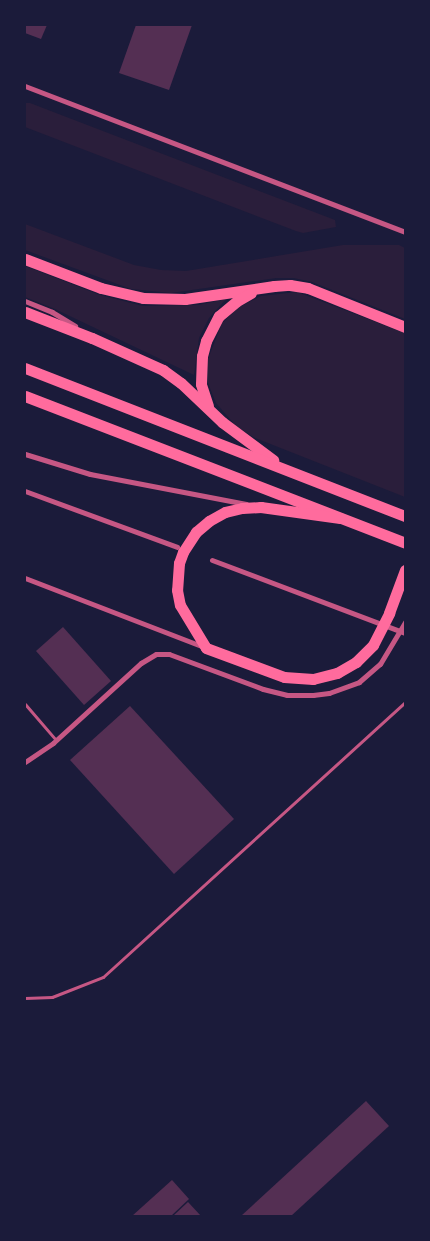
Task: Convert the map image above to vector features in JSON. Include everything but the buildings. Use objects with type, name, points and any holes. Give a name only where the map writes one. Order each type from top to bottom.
[{"type":"highway","points":[[25,259],[101,288],[143,298],[185,299],[290,285],[308,288],[405,327]]},
{"type":"highway","points":[[208,408],[201,384],[202,356],[206,341],[219,316],[237,301],[256,290]]},
{"type":"highway","points":[[25,312],[92,338],[163,370],[181,383],[222,422],[287,470]]},
{"type":"highway","points":[[25,368],[405,516]]},
{"type":"highway","points":[[25,396],[405,543]]},
{"type":"highway","points":[[340,518],[261,507],[242,508],[225,512],[209,521],[196,532],[183,552],[178,576],[180,605],[206,648],[284,677],[313,679],[337,673],[356,662],[365,654],[380,633],[404,574]]},
{"type":"street","points":[[25,86],[405,232]]},
{"type":"street","points":[[25,301],[52,312],[92,338]]},
{"type":"street","points":[[25,454],[90,474],[207,495],[261,507]]},
{"type":"street","points":[[25,491],[177,547]]},
{"type":"street","points":[[212,560],[405,633]]},
{"type":"street","points":[[25,578],[206,648]]},
{"type":"street","points":[[25,762],[56,740],[141,663],[156,654],[169,654],[263,690],[287,695],[329,693],[359,682],[380,664],[405,622]]},
{"type":"lane","points":[[25,998],[52,998],[103,977],[405,702]]},
{"type":"lane","points":[[25,704],[56,740]]},
{"type":"shaded area","points":[[25,103],[30,103],[335,220],[336,227],[303,233],[296,231],[25,127]]},
{"type":"shaded area","points":[[25,224],[134,265],[161,270],[186,271],[343,245],[399,245],[405,248],[405,319],[312,282],[294,278],[276,278],[171,293],[131,289],[25,250]]},
{"type":"shaded area","points":[[25,266],[100,295],[143,306],[198,305],[226,299],[209,318],[199,338],[194,375],[55,309],[25,297]]},
{"type":"shaded area","points":[[297,292],[405,333],[405,497],[253,437],[236,426],[216,403],[208,383],[208,359],[222,323],[239,307],[261,296]]}]
